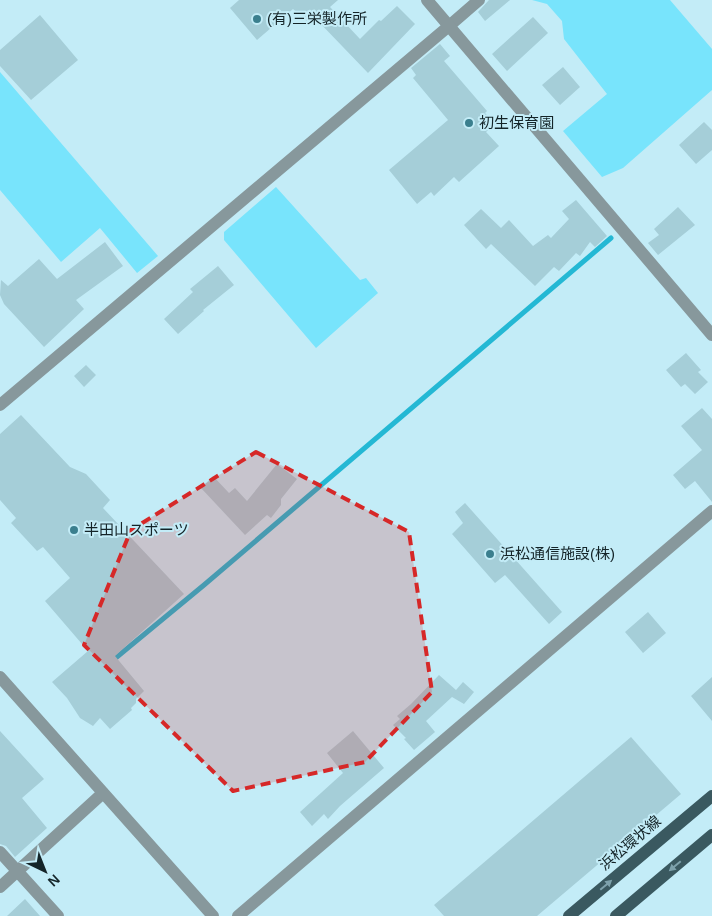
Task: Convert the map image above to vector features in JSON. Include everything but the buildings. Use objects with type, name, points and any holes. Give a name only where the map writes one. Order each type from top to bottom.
[{"type":"main road","name":"浜松環状線","points":[[569,916],[712,796]]},
{"type":"main road","points":[[616,916],[712,835]]},
{"type":"street","points":[[427,0],[712,335]]},
{"type":"street","points":[[0,405],[479,0]]},
{"type":"street","points":[[238,916],[712,511]]},
{"type":"street","points":[[0,677],[213,916]]},
{"type":"street","points":[[0,887],[103,792]]},
{"type":"street","points":[[0,852],[58,916]]},
{"type":"highlighted area","points":[[256,452],[409,532],[432,692],[365,762],[233,791],[84,645],[131,530]]},
{"type":"shaded area","points":[[532,0],[670,0],[712,49],[712,90],[623,168],[602,177],[563,131],[607,94],[564,39],[562,21],[547,4]]},
{"type":"shaded area","points":[[0,72],[158,256],[137,273],[100,228],[61,262],[0,190]]},
{"type":"shaded area","points":[[276,187],[360,280],[366,278],[378,293],[316,348],[224,240],[224,232]]},
{"type":"waterway","points":[[112,661],[204,585],[611,238]]},
{"type":"place","name":"(有)三栄製作所","points":[[257,19]]},
{"type":"place","name":"初生保育園","points":[[469,123]]},
{"type":"place","name":"半田山スポーツ","points":[[74,530]]},
{"type":"place","name":"浜松通信施設(株)","points":[[490,554]]}]
